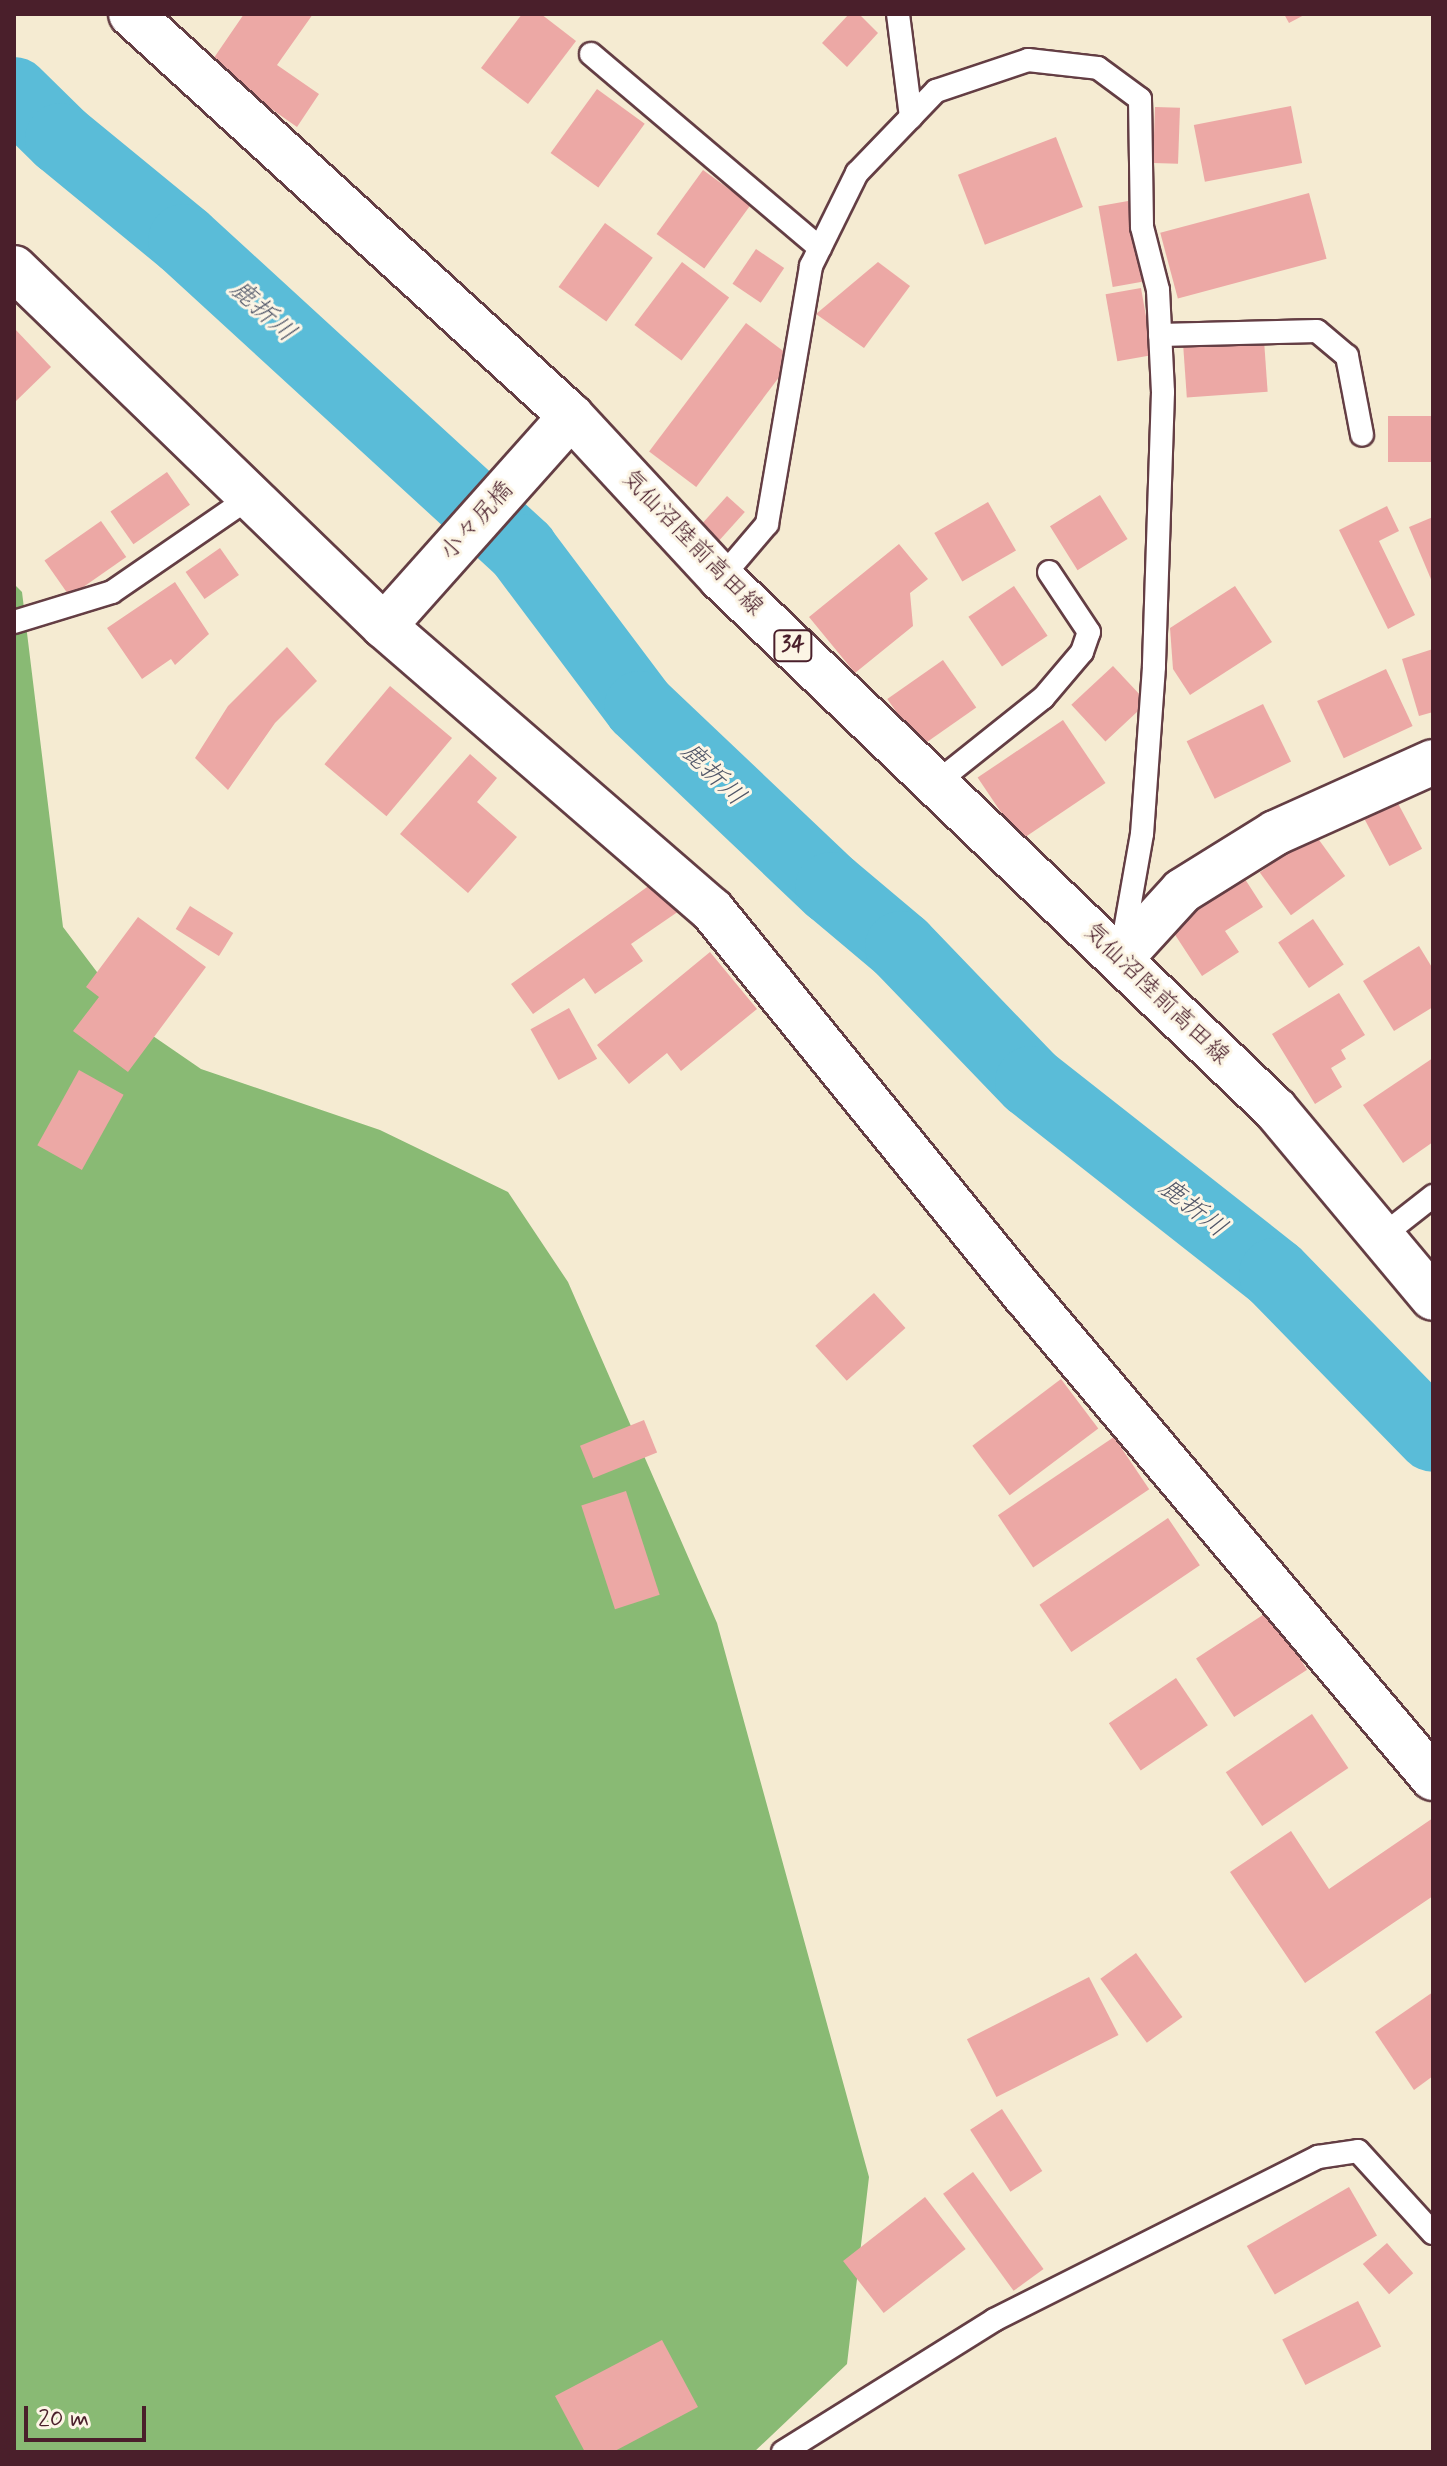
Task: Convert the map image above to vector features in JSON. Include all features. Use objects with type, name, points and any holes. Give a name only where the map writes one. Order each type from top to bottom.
[{"type":"street","name":"気仙沼陸前高田線","points":[[131,14],[571,416],[721,578],[1275,1109],[1433,1298]]},
{"type":"street","points":[[14,268],[384,626],[712,910],[996,1260],[1433,1778]]},
{"type":"street","name":"小々尻橋","points":[[384,626],[571,416]]},
{"type":"street","points":[[1120,959],[1182,891],[1275,833],[1433,762]]},
{"type":"lane","points":[[898,14],[911,117]]},
{"type":"lane","points":[[591,54],[820,248]]},
{"type":"lane","points":[[721,578],[767,524],[811,266],[857,173],[936,91],[1028,60],[1098,68],[1140,99],[1142,227],[1158,290],[1163,392],[1154,667],[1142,834],[1120,959]]},
{"type":"lane","points":[[1160,335],[1317,331],[1347,356],[1362,435]]},
{"type":"lane","points":[[14,622],[112,592],[250,497]]},
{"type":"lane","points":[[936,783],[1043,698],[1082,652],[1089,632],[1049,572]]},
{"type":"lane","points":[[1382,1236],[1433,1196]]},
{"type":"lane","points":[[783,2452],[994,2320],[1318,2157],[1358,2151],[1433,2233]]},
{"type":"green space","points":[[14,584],[22,592],[63,927],[137,1025],[201,1069],[380,1130],[508,1192],[568,1282],[717,1623],[869,2177],[847,2364],[754,2452],[14,2452]]},
{"type":"building","points":[[244,14],[313,14],[277,65],[319,94],[297,127],[209,65]]},
{"type":"building","points":[[522,14],[541,14],[576,41],[528,104],[481,68]]},
{"type":"building","points":[[849,14],[859,14],[878,33],[847,67],[822,43]]},
{"type":"building","points":[[1284,14],[1306,14],[1289,23]]},
{"type":"building","points":[[597,89],[645,124],[598,188],[551,153]]},
{"type":"building","points":[[1291,106],[1302,163],[1205,182],[1194,125]]},
{"type":"building","points":[[1155,107],[1180,108],[1178,164],[1153,163]]},
{"type":"building","points":[[1056,137],[1083,207],[985,245],[958,175]]},
{"type":"building","points":[[703,170],[751,205],[704,269],[657,234]]},
{"type":"building","points":[[1309,193],[1327,259],[1178,299],[1160,233]]},
{"type":"building","points":[[1128,201],[1142,282],[1113,287],[1098,206]]},
{"type":"building","points":[[605,223],[653,258],[606,322],[559,287]]},
{"type":"building","points":[[756,249],[784,268],[761,303],[733,284]]},
{"type":"building","points":[[682,262],[729,298],[682,361],[634,325]]},
{"type":"building","points":[[878,262],[910,286],[864,348],[816,314]]},
{"type":"building","points":[[1141,288],[1153,355],[1117,361],[1106,294]]},
{"type":"building","points":[[746,323],[793,359],[696,487],[649,452]]},
{"type":"building","points":[[14,328],[51,367],[14,403]]},
{"type":"building","points":[[1264,340],[1268,392],[1187,398],[1183,346]]},
{"type":"building","points":[[1388,416],[1433,416],[1433,462],[1388,462]]},
{"type":"building","points":[[167,472],[190,505],[133,544],[110,512]]},
{"type":"building","points":[[1100,495],[1128,539],[1078,570],[1050,526]]},
{"type":"building","points":[[727,496],[745,512],[719,540],[702,524]]},
{"type":"building","points":[[988,502],[1016,550],[962,581],[934,533]]},
{"type":"building","points":[[1387,506],[1399,531],[1379,541],[1415,615],[1388,629],[1339,530]]},
{"type":"building","points":[[1433,517],[1433,584],[1409,527]]},
{"type":"building","points":[[101,521],[126,557],[70,597],[44,561]]},
{"type":"building","points":[[899,544],[928,579],[910,593],[913,626],[855,673],[809,617]]},
{"type":"building","points":[[220,548],[239,575],[205,599],[186,572]]},
{"type":"building","points":[[175,582],[209,634],[175,665],[171,659],[142,679],[107,628]]},
{"type":"building","points":[[1014,586],[1048,636],[1002,666],[968,617]]},
{"type":"building","points":[[1235,586],[1272,642],[1190,695],[1173,669],[1170,628]]},
{"type":"building","points":[[287,647],[317,681],[275,723],[228,790],[195,758],[228,706]]},
{"type":"building","points":[[1433,649],[1433,712],[1419,716],[1402,659]]},
{"type":"building","points":[[943,660],[976,708],[921,747],[887,699]]},
{"type":"building","points":[[1113,666],[1147,703],[1105,741],[1071,705]]},
{"type":"building","points":[[1386,669],[1413,726],[1344,758],[1317,701]]},
{"type":"building","points":[[390,686],[452,738],[386,816],[324,764]]},
{"type":"building","points":[[1263,704],[1291,762],[1215,799],[1187,741]]},
{"type":"building","points":[[1063,720],[1105,783],[1020,841],[978,778]]},
{"type":"building","points":[[470,754],[497,778],[477,802],[517,837],[468,893],[400,834]]},
{"type":"building","points":[[1393,794],[1422,849],[1389,866],[1360,811]]},
{"type":"building","points":[[1314,833],[1345,876],[1291,915],[1260,872]]},
{"type":"building","points":[[1243,876],[1263,907],[1225,931],[1239,952],[1202,976],[1168,924]]},
{"type":"building","points":[[657,880],[679,911],[631,944],[643,961],[595,994],[584,978],[533,1014],[511,984]]},
{"type":"building","points":[[190,906],[233,933],[219,956],[176,929]]},
{"type":"building","points":[[138,917],[206,967],[128,1072],[73,1031],[99,997],[86,987]]},
{"type":"building","points":[[1313,919],[1344,965],[1309,988],[1278,942]]},
{"type":"building","points":[[1419,946],[1433,969],[1433,1007],[1394,1031],[1363,981]]},
{"type":"building","points":[[710,952],[757,1009],[681,1071],[667,1053],[629,1084],[597,1045]]},
{"type":"building","points":[[1339,993],[1365,1035],[1341,1050],[1346,1059],[1331,1068],[1342,1087],[1315,1104],[1272,1034]]},
{"type":"building","points":[[569,1008],[597,1059],[559,1080],[531,1029]]},
{"type":"building","points":[[1433,1058],[1433,1142],[1403,1163],[1363,1105]]},
{"type":"building","points":[[79,1070],[124,1095],[82,1170],[37,1145]]},
{"type":"building","points":[[874,1293],[905,1328],[847,1381],[815,1346]]},
{"type":"building","points":[[1061,1379],[1098,1429],[1010,1495],[972,1446]]},
{"type":"building","points":[[644,1420],[657,1452],[593,1478],[580,1446]]},
{"type":"building","points":[[1114,1437],[1149,1489],[1033,1568],[998,1515]]},
{"type":"building","points":[[626,1491],[660,1595],[615,1609],[581,1506]]},
{"type":"building","points":[[1168,1518],[1200,1565],[1071,1652],[1039,1605]]},
{"type":"building","points":[[1269,1611],[1307,1670],[1234,1717],[1196,1658]]},
{"type":"building","points":[[1176,1678],[1208,1725],[1141,1771],[1109,1723]]},
{"type":"building","points":[[1312,1714],[1348,1768],[1262,1826],[1226,1772]]},
{"type":"building","points":[[1433,1818],[1433,1896],[1305,1983],[1230,1872],[1291,1831],[1329,1889]]},
{"type":"building","points":[[1136,1953],[1182,2017],[1147,2043],[1100,1979]]},
{"type":"building","points":[[1089,1977],[1119,2035],[996,2097],[967,2039]]},
{"type":"building","points":[[1433,1992],[1433,2076],[1414,2090],[1375,2032]]},
{"type":"building","points":[[1002,2109],[1042,2171],[1010,2192],[970,2130]]},
{"type":"building","points":[[973,2172],[1044,2269],[1014,2291],[943,2194]]},
{"type":"building","points":[[1349,2187],[1377,2235],[1275,2294],[1247,2246]]},
{"type":"building","points":[[925,2197],[966,2249],[884,2313],[843,2261]]},
{"type":"building","points":[[1387,2243],[1413,2273],[1389,2294],[1363,2264]]},
{"type":"building","points":[[1358,2301],[1381,2346],[1305,2385],[1282,2340]]},
{"type":"building","points":[[662,2340],[698,2407],[613,2452],[585,2452],[555,2396]]},
{"type":"waterway","name":"鹿折川","points":[[14,93],[61,139],[184,240],[522,550],[640,707],[831,888],[901,947],[1031,1082],[1275,1274],[1433,1436]]}]
